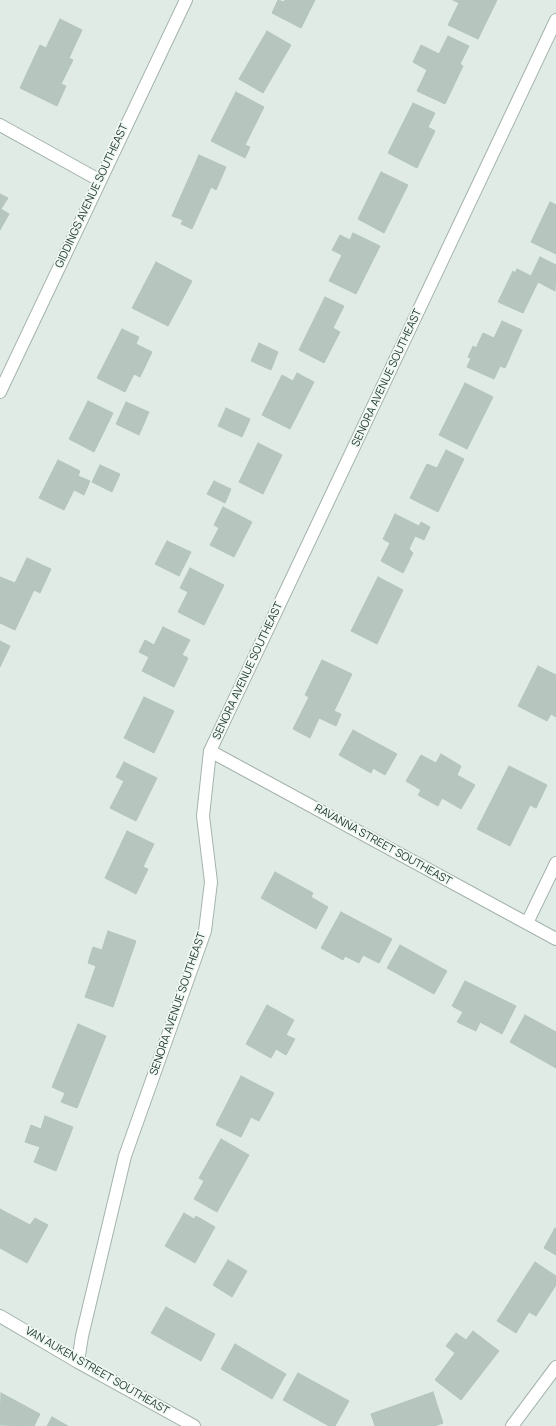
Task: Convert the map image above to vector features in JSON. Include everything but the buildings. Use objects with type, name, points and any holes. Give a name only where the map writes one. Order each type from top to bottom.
[{"type":"street","name":"GIDDINGS AVENUE SOUTHEAST","points":[[0,392],[99,180],[186,0]]},
{"type":"street","name":"SENORA AVENUE SOUTHEAST","points":[[78,1362],[82,1336],[125,1156],[205,931],[211,882],[203,816],[210,751],[556,20]]},
{"type":"street","points":[[0,125],[99,180]]},
{"type":"street","name":"RAVANNA STREET SOUTHEAST","points":[[210,751],[556,939]]},
{"type":"street","points":[[528,924],[556,863]]},
{"type":"street","name":"VAN AUKEN STREET SOUTHEAST","points":[[0,1316],[78,1362],[194,1426]]},
{"type":"street","points":[[512,1426],[556,1367]]}]
